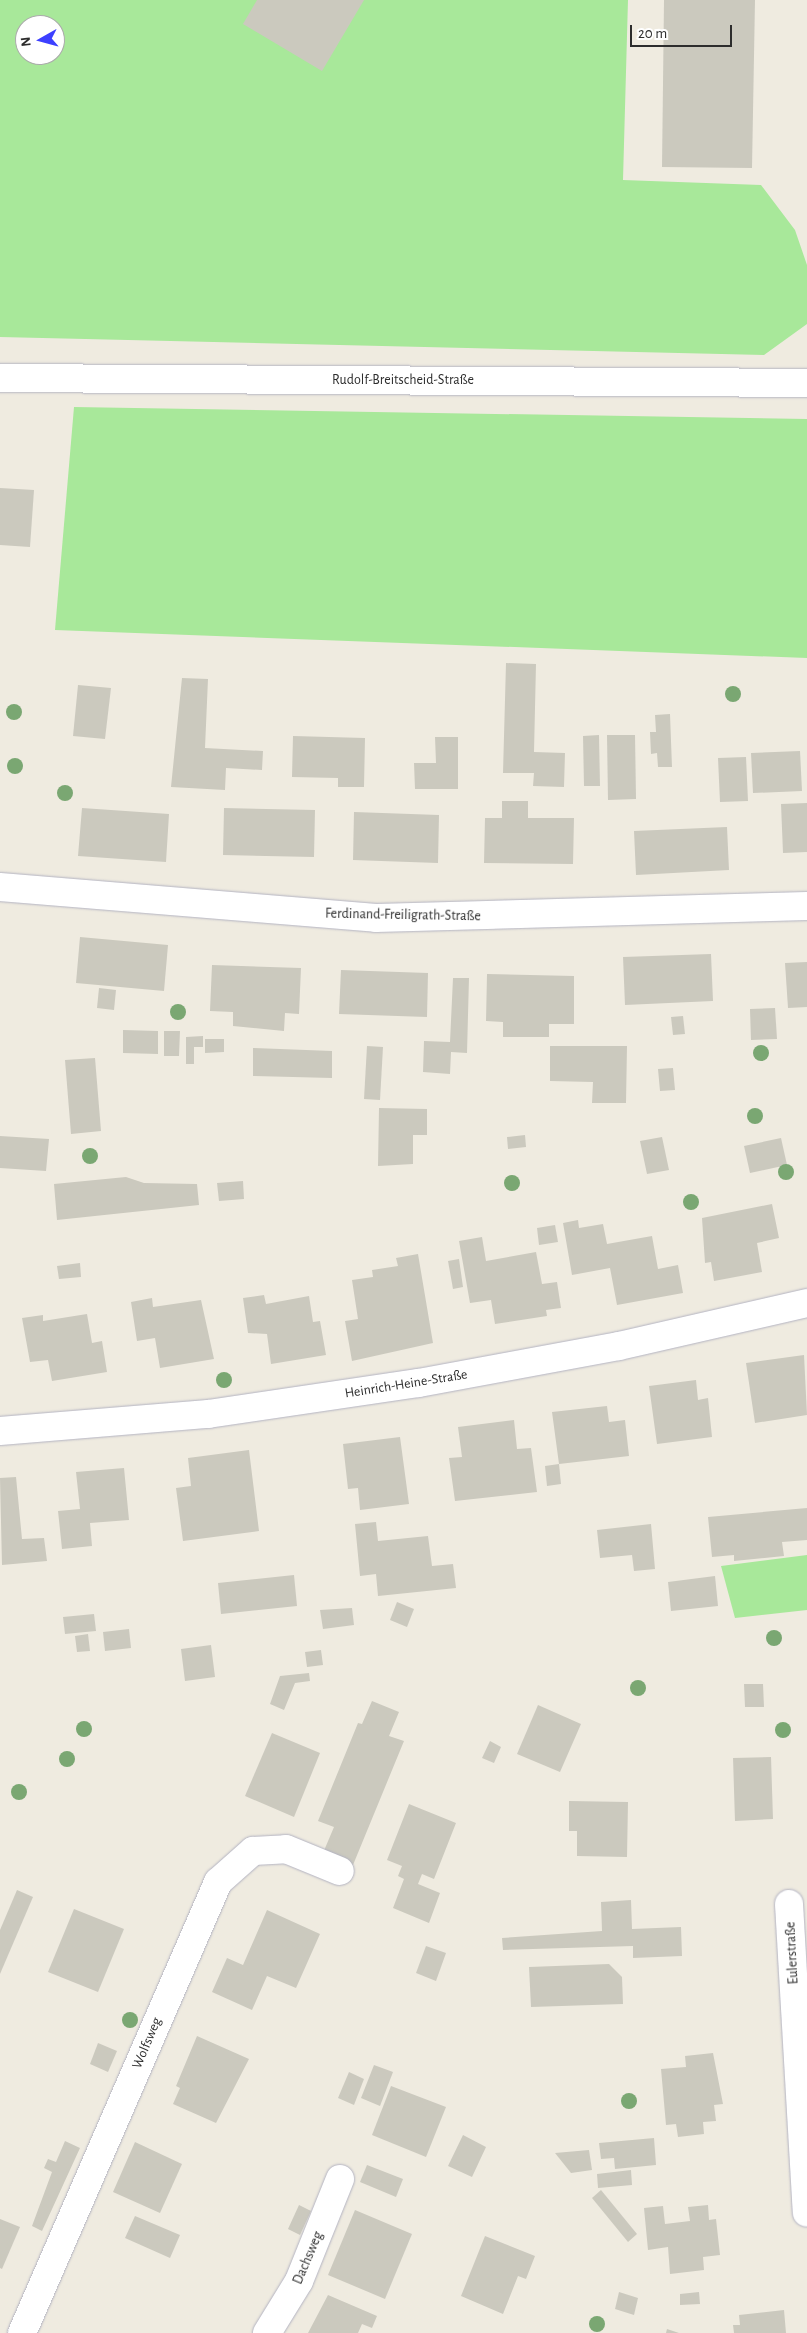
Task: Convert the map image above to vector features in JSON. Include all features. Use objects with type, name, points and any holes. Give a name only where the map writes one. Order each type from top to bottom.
[{"type":"street","name":"Rudolf-Breitscheid-Straße","points":[[0,378],[807,382]]},
{"type":"street","name":"Ferdinand-Freiligrath-Straße","points":[[0,886],[376,918],[807,906]]},
{"type":"street","name":"Heinrich-Heine-Straße","points":[[0,1431],[208,1414],[419,1383],[619,1346],[807,1303]]},
{"type":"street","name":"Wolfsweg","points":[[22,2333],[218,1882],[253,1851],[286,1849],[340,1871]]},
{"type":"street","name":"Eulerstraße","points":[[789,1904],[807,2212]]},
{"type":"street","name":"Dachsweg","points":[[268,2333],[299,2281],[340,2179]]},
{"type":"green space","points":[[0,0],[628,0],[623,180],[761,185],[795,230],[807,265],[807,324],[764,355],[0,337]]},
{"type":"green space","points":[[74,407],[807,419],[807,658],[55,630]]},
{"type":"green space","points":[[807,1555],[807,1610],[735,1618],[721,1566]]},
{"type":"building","points":[[257,0],[364,0],[322,71],[243,24]]},
{"type":"building","points":[[664,0],[755,0],[752,168],[662,167]]},
{"type":"building","points":[[0,488],[34,490],[30,547],[0,545]]},
{"type":"building","points":[[506,663],[536,664],[534,752],[565,753],[564,787],[533,786],[534,773],[503,773]]},
{"type":"building","points":[[182,678],[208,679],[205,748],[263,751],[262,770],[226,768],[225,790],[171,787]]},
{"type":"building","points":[[78,685],[111,688],[105,739],[73,736]]},
{"type":"building","points":[[670,714],[672,767],[658,767],[657,753],[651,754],[650,732],[656,732],[655,715]]},
{"type":"building","points":[[599,735],[600,786],[584,786],[583,736]]},
{"type":"building","points":[[607,735],[635,735],[636,799],[608,800]]},
{"type":"building","points":[[293,736],[365,738],[364,787],[338,787],[338,778],[292,777]]},
{"type":"building","points":[[435,737],[458,737],[458,789],[415,789],[414,763],[436,763]]},
{"type":"building","points":[[800,751],[802,791],[753,793],[751,753]]},
{"type":"building","points":[[746,757],[748,801],[720,802],[718,758]]},
{"type":"building","points":[[502,801],[528,801],[528,818],[574,818],[573,864],[484,863],[485,818],[502,818]]},
{"type":"building","points":[[807,803],[807,852],[783,853],[781,804]]},
{"type":"building","points":[[82,808],[169,814],[166,862],[78,856]]},
{"type":"building","points":[[224,808],[315,810],[314,857],[223,855]]},
{"type":"building","points":[[354,812],[439,815],[438,863],[353,860]]},
{"type":"building","points":[[727,827],[729,870],[636,875],[634,831]]},
{"type":"building","points":[[80,937],[168,945],[164,991],[76,983]]},
{"type":"building","points":[[711,954],[713,1001],[625,1005],[623,957]]},
{"type":"building","points":[[807,962],[807,1007],[788,1008],[785,963]]},
{"type":"building","points":[[212,965],[301,968],[299,1014],[285,1013],[284,1031],[233,1026],[233,1012],[210,1011]]},
{"type":"building","points":[[341,970],[428,973],[427,1017],[339,1014]]},
{"type":"building","points":[[487,974],[574,976],[574,1024],[549,1024],[549,1037],[503,1037],[503,1022],[486,1021]]},
{"type":"building","points":[[453,978],[469,978],[467,1053],[451,1052],[450,1074],[423,1072],[424,1041],[450,1042]]},
{"type":"building","points":[[99,988],[116,990],[114,1010],[97,1008]]},
{"type":"building","points":[[775,1008],[777,1039],[751,1040],[750,1009]]},
{"type":"building","points":[[683,1016],[685,1034],[673,1035],[671,1017]]},
{"type":"building","points":[[123,1030],[158,1031],[158,1054],[123,1053]]},
{"type":"building","points":[[164,1031],[180,1031],[179,1056],[164,1056]]},
{"type":"building","points":[[203,1036],[203,1047],[194,1047],[194,1064],[186,1064],[186,1037]]},
{"type":"building","points":[[205,1039],[224,1039],[224,1052],[205,1053]]},
{"type":"building","points":[[367,1046],[383,1047],[380,1100],[364,1099]]},
{"type":"building","points":[[550,1046],[627,1046],[626,1103],[592,1103],[593,1082],[550,1081]]},
{"type":"building","points":[[253,1048],[332,1051],[332,1078],[253,1076]]},
{"type":"building","points":[[95,1058],[101,1131],[71,1134],[65,1060]]},
{"type":"building","points":[[673,1068],[675,1090],[660,1091],[658,1069]]},
{"type":"building","points":[[379,1108],[427,1109],[427,1135],[413,1135],[413,1164],[378,1166]]},
{"type":"building","points":[[525,1135],[526,1147],[508,1149],[507,1137]]},
{"type":"building","points":[[0,1136],[49,1139],[46,1171],[0,1168]]},
{"type":"building","points":[[662,1137],[669,1170],[647,1174],[640,1141]]},
{"type":"building","points":[[781,1138],[787,1165],[750,1173],[744,1146]]},
{"type":"building","points":[[126,1177],[144,1183],[197,1184],[199,1205],[57,1220],[54,1184]]},
{"type":"building","points":[[243,1181],[244,1199],[219,1201],[217,1183]]},
{"type":"building","points":[[772,1204],[779,1238],[757,1243],[762,1272],[714,1281],[711,1262],[705,1263],[702,1218]]},
{"type":"building","points":[[578,1220],[579,1228],[603,1224],[607,1244],[652,1236],[658,1269],[678,1265],[683,1293],[617,1305],[610,1268],[572,1275],[563,1223]]},
{"type":"building","points":[[555,1225],[558,1242],[539,1245],[537,1228]]},
{"type":"building","points":[[482,1237],[486,1261],[536,1252],[542,1284],[557,1282],[561,1308],[546,1310],[547,1316],[495,1324],[491,1300],[470,1303],[459,1241]]},
{"type":"building","points":[[418,1254],[433,1343],[352,1361],[345,1321],[358,1319],[352,1280],[373,1277],[372,1270],[398,1266],[396,1258]]},
{"type":"building","points":[[459,1259],[463,1287],[453,1289],[448,1261]]},
{"type":"building","points":[[80,1263],[81,1277],[59,1279],[57,1266]]},
{"type":"building","points":[[264,1295],[266,1304],[309,1296],[313,1322],[320,1321],[326,1355],[271,1364],[267,1334],[248,1333],[243,1298]]},
{"type":"building","points":[[152,1298],[153,1307],[201,1300],[214,1359],[160,1368],[155,1338],[137,1341],[131,1302]]},
{"type":"building","points":[[87,1314],[92,1343],[102,1341],[107,1372],[52,1381],[48,1360],[30,1362],[22,1318],[43,1315],[43,1321]]},
{"type":"building","points":[[804,1355],[807,1415],[755,1423],[746,1363]]},
{"type":"building","points":[[696,1380],[698,1400],[708,1398],[712,1437],[657,1444],[649,1386]]},
{"type":"building","points":[[607,1406],[609,1422],[625,1420],[629,1456],[559,1464],[552,1412]]},
{"type":"building","points":[[514,1420],[517,1449],[531,1448],[537,1492],[455,1501],[449,1458],[462,1457],[458,1427]]},
{"type":"building","points":[[400,1437],[409,1504],[360,1510],[358,1488],[348,1489],[343,1444]]},
{"type":"building","points":[[249,1450],[259,1531],[183,1541],[176,1488],[191,1486],[188,1458]]},
{"type":"building","points":[[559,1464],[561,1484],[547,1486],[545,1466]]},
{"type":"building","points":[[124,1468],[129,1520],[90,1523],[92,1546],[62,1549],[58,1511],[80,1509],[76,1472]]},
{"type":"building","points":[[16,1477],[22,1539],[44,1538],[47,1561],[2,1565],[0,1478]]},
{"type":"building","points":[[807,1508],[807,1540],[782,1542],[784,1556],[734,1561],[734,1555],[712,1557],[708,1517]]},
{"type":"building","points":[[376,1522],[378,1541],[428,1536],[432,1566],[453,1564],[456,1588],[378,1596],[376,1574],[360,1576],[355,1524]]},
{"type":"building","points":[[651,1524],[655,1569],[634,1571],[632,1555],[600,1558],[597,1530]]},
{"type":"building","points":[[294,1575],[297,1606],[221,1614],[218,1583]]},
{"type":"building","points":[[715,1576],[718,1606],[671,1611],[668,1582]]},
{"type":"building","points":[[397,1602],[414,1609],[407,1627],[390,1620]]},
{"type":"building","points":[[352,1608],[354,1625],[323,1629],[320,1610]]},
{"type":"building","points":[[94,1614],[96,1631],[65,1634],[63,1617]]},
{"type":"building","points":[[129,1629],[131,1648],[105,1651],[103,1632]]},
{"type":"building","points":[[88,1634],[90,1651],[77,1652],[75,1636]]},
{"type":"building","points":[[211,1645],[215,1677],[185,1681],[181,1649]]},
{"type":"building","points":[[321,1650],[323,1665],[307,1667],[305,1652]]},
{"type":"building","points":[[309,1673],[310,1681],[295,1683],[284,1710],[270,1704],[280,1676]]},
{"type":"building","points":[[744,1684],[763,1684],[764,1707],[745,1707]]},
{"type":"building","points":[[372,1701],[399,1712],[389,1736],[404,1741],[353,1865],[323,1853],[334,1827],[318,1821],[358,1723],[362,1724]]},
{"type":"building","points":[[538,1705],[581,1724],[560,1772],[517,1754]]},
{"type":"building","points":[[272,1733],[320,1753],[294,1817],[245,1796]]},
{"type":"building","points":[[490,1741],[501,1747],[494,1763],[482,1758]]},
{"type":"building","points":[[771,1757],[773,1819],[735,1821],[733,1758]]},
{"type":"building","points":[[569,1801],[628,1802],[627,1857],[577,1856],[577,1831],[569,1831]]},
{"type":"building","points":[[409,1804],[456,1823],[434,1879],[422,1874],[418,1884],[440,1893],[429,1923],[393,1908],[404,1879],[398,1876],[402,1866],[387,1860]]},
{"type":"building","points":[[17,1890],[33,1897],[0,1974],[0,1930]]},
{"type":"building","points":[[631,1900],[632,1929],[681,1927],[682,1956],[633,1958],[633,1946],[503,1950],[502,1938],[602,1931],[601,1902]]},
{"type":"building","points":[[74,1909],[124,1929],[98,1992],[48,1972]]},
{"type":"building","points":[[267,1910],[320,1934],[296,1988],[267,1976],[252,2010],[212,1992],[227,1958],[243,1965]]},
{"type":"building","points":[[426,1946],[446,1953],[436,1981],[416,1973]]},
{"type":"building","points":[[609,1964],[622,1977],[623,2004],[531,2007],[529,1967]]},
{"type":"building","points":[[197,2036],[249,2059],[216,2123],[173,2104],[180,2088],[176,2086]]},
{"type":"building","points":[[98,2043],[117,2051],[108,2072],[90,2064]]},
{"type":"building","points":[[713,2053],[723,2104],[714,2105],[716,2121],[703,2122],[704,2134],[678,2137],[676,2124],[666,2125],[661,2069],[686,2067],[685,2056]]},
{"type":"building","points":[[374,2065],[393,2072],[380,2106],[361,2098]]},
{"type":"building","points":[[349,2072],[364,2079],[354,2105],[338,2098]]},
{"type":"building","points":[[391,2086],[446,2107],[426,2157],[372,2135]]},
{"type":"building","points":[[463,2135],[486,2147],[472,2177],[448,2166]]},
{"type":"building","points":[[654,2138],[656,2165],[615,2169],[614,2158],[601,2159],[599,2143]]},
{"type":"building","points":[[65,2141],[80,2148],[42,2231],[32,2226],[52,2172],[44,2168],[48,2159],[56,2162]]},
{"type":"building","points":[[135,2142],[182,2164],[160,2213],[113,2192]]},
{"type":"building","points":[[589,2150],[592,2170],[571,2173],[555,2153]]},
{"type":"building","points":[[367,2165],[403,2179],[396,2197],[360,2182]]},
{"type":"building","points":[[631,2170],[632,2185],[598,2188],[597,2174]]},
{"type":"building","points":[[601,2190],[637,2234],[628,2242],[592,2198]]},
{"type":"building","points":[[299,2205],[311,2211],[300,2235],[288,2229]]},
{"type":"building","points":[[708,2205],[709,2220],[716,2219],[720,2255],[703,2257],[704,2270],[670,2274],[668,2247],[648,2250],[644,2208],[663,2206],[665,2224],[690,2221],[688,2207]]},
{"type":"building","points":[[355,2210],[412,2234],[385,2299],[328,2275]]},
{"type":"building","points":[[135,2216],[180,2235],[170,2258],[125,2238]]},
{"type":"building","points":[[0,2219],[20,2227],[2,2269],[0,2268]]},
{"type":"building","points":[[485,2236],[535,2256],[526,2279],[518,2276],[503,2314],[461,2296]]},
{"type":"building","points":[[619,2292],[638,2298],[634,2315],[615,2309]]},
{"type":"building","points":[[699,2292],[700,2304],[680,2305],[680,2294]]},
{"type":"building","points":[[328,2295],[377,2316],[372,2328],[362,2324],[358,2333],[308,2333]]},
{"type":"building","points":[[784,2310],[786,2333],[734,2333],[733,2325],[740,2325],[739,2315]]},
{"type":"building","points":[[667,2329],[679,2333],[666,2333]]}]
